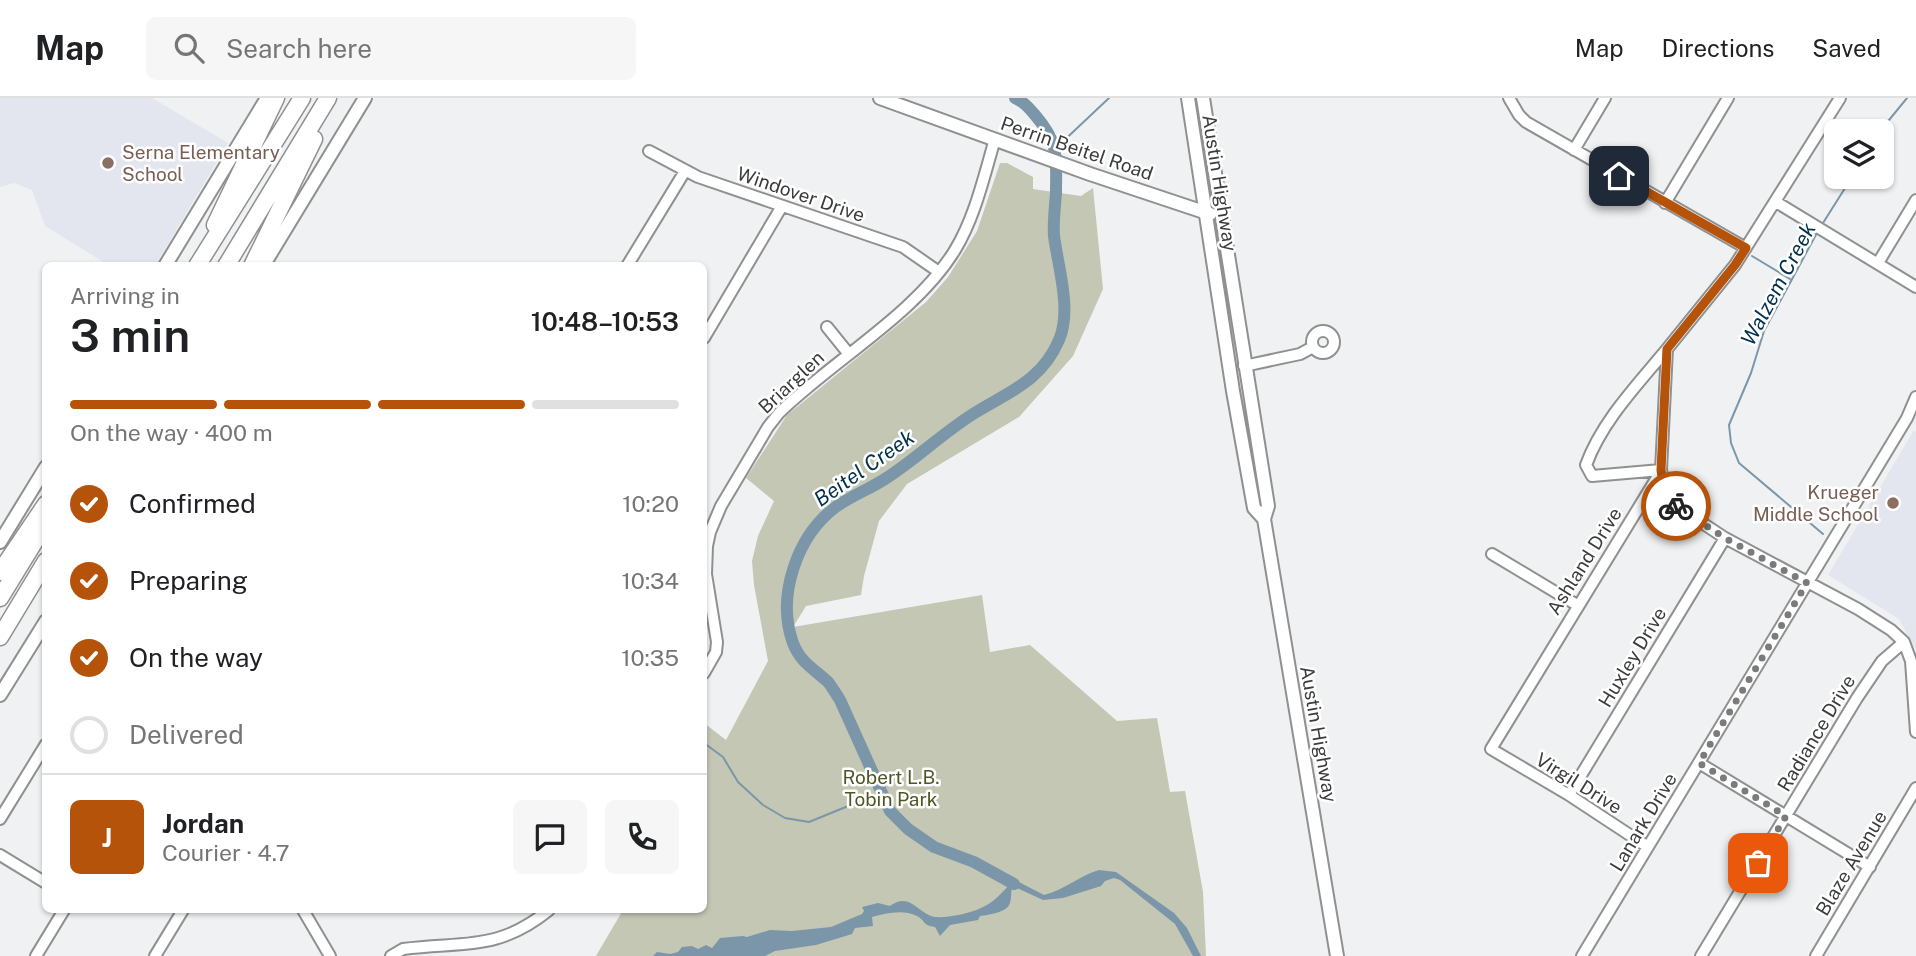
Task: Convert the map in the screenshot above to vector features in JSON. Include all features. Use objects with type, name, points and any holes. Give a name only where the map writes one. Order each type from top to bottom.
[{"type":"highway","points":[[199,262],[276,98]]},
{"type":"highway","points":[[200,262],[302,98]]},
{"type":"highway","points":[[228,262],[328,98]]},
{"type":"highway","points":[[254,262],[297,172],[337,98]]},
{"type":"highway","points":[[0,598],[42,512]]},
{"type":"highway","points":[[0,572],[17,559],[42,528]]},
{"type":"highway","points":[[0,637],[42,568]]},
{"type":"main road","points":[[167,262],[267,98]]},
{"type":"main road","points":[[264,262],[365,98]]},
{"type":"main road","name":"Perrin Beitel Road","points":[[880,98],[907,102],[1029,152],[1222,217]]},
{"type":"main road","name":"Austin Highway","points":[[1188,98],[1204,212],[1254,506],[1264,519]]},
{"type":"main road","name":"Austin Highway","points":[[1203,98],[1268,506],[1264,519],[1337,956]]},
{"type":"main road","points":[[1174,202],[1191,197],[1198,167]]},
{"type":"main road","points":[[0,542],[42,474]]},
{"type":"main road","points":[[0,695],[42,627]]},
{"type":"street","points":[[1509,98],[1518,115],[1526,122],[1746,248]]},
{"type":"street","points":[[1574,150],[1605,98]]},
{"type":"street","points":[[1665,203],[1728,98]]},
{"type":"street","points":[[1840,98],[1735,265],[1628,397],[1606,428],[1586,465],[1592,476],[1661,470],[1665,495],[1678,507],[1725,538],[1891,629],[1903,642],[1911,664],[1916,732]]},
{"type":"street","name":"Briarglen","points":[[707,546],[715,518],[768,427],[792,401],[917,298],[939,272],[964,233],[995,139]]},
{"type":"street","name":"Windover Drive","points":[[649,151],[685,171],[903,247],[939,272]]},
{"type":"street","points":[[629,262],[685,171]]},
{"type":"street","points":[[1878,263],[1916,200]]},
{"type":"street","points":[[1776,202],[1916,287]]},
{"type":"street","points":[[707,333],[782,206]]},
{"type":"street","name":"Briarglen","points":[[827,327],[848,353]]},
{"type":"street","points":[[1244,366],[1300,354],[1313,347]]},
{"type":"street","name":"Ashland Drive","points":[[1491,749],[1661,470],[1667,349]]},
{"type":"street","name":"Lanark Drive","points":[[1582,956],[1907,418],[1916,397]]},
{"type":"street","name":"Lanark Drive","points":[[1907,418],[1916,407]]},
{"type":"street","name":"Huxley Drive","points":[[1569,795],[1725,538]]},
{"type":"street","points":[[1492,554],[1577,605]]},
{"type":"street","name":"Briarglen","points":[[707,588],[717,642],[716,652],[707,668]]},
{"type":"street","name":"Radiance Drive","points":[[1701,956],[1875,670],[1903,642]]},
{"type":"street","name":"Virgil Drive","points":[[1491,749],[1569,795],[1648,848]]},
{"type":"street","points":[[0,819],[42,751]]},
{"type":"street","points":[[1699,763],[1870,867]]},
{"type":"street","name":"Blaze Avenue","points":[[1816,956],[1916,788]]},
{"type":"street","points":[[0,855],[42,881]]},
{"type":"street","points":[[36,956],[62,913]]},
{"type":"street","points":[[155,956],[181,913]]},
{"type":"street","points":[[305,913],[330,956]]},
{"type":"street","points":[[391,956],[403,949],[491,942],[524,928],[545,913]]},
{"type":"shaded area","name":"Serna Elementary School","points":[[0,98],[152,98],[228,143],[157,262],[104,262],[45,226],[32,190],[14,183],[0,187]]},
{"type":"shaded area","name":"Krueger Middle School","points":[[1914,430],[1916,650],[1899,619],[1828,575]]},
{"type":"green space","name":"Robert L.B. Tobin Park","points":[[1000,163],[1007,163],[1033,177],[1033,189],[1081,196],[1093,188],[1103,289],[1073,356],[1019,417],[907,484],[879,521],[861,595],[806,606],[793,627],[982,595],[990,652],[1030,645],[1117,721],[1157,718],[1170,792],[1185,791],[1203,892],[1206,956],[596,956],[621,913],[707,913],[707,725],[726,740],[768,661],[752,561],[758,536],[774,501],[746,478],[787,415],[926,302],[948,277],[977,231]]},
{"type":"water","points":[[1099,870],[1116,872],[1174,913],[1187,928],[1201,956],[1193,956],[1175,924],[1114,878],[1105,881],[1101,886],[1063,898],[1043,900],[1013,886],[1006,909],[980,916],[978,920],[950,925],[940,936],[935,927],[926,924],[917,916],[894,912],[872,917],[873,926],[855,928],[852,934],[816,945],[775,951],[765,956],[653,956],[657,952],[678,952],[682,947],[692,946],[698,949],[706,945],[712,948],[720,938],[747,937],[770,930],[831,927],[862,914],[862,907],[878,903],[890,906],[897,902],[909,902],[935,917],[961,915],[989,904],[1015,880],[1044,895]]},
{"type":"waterway","name":"Beitel Creek","points":[[1014,884],[974,862],[934,847],[908,829],[890,811],[840,700],[828,682],[808,665],[796,650],[788,625],[787,606],[789,587],[801,550],[823,518],[843,502],[899,470],[962,421],[1033,376],[1052,354],[1059,340],[1063,328],[1064,302],[1054,236],[1055,151],[1043,125],[1026,105],[1015,98]]},
{"type":"waterway","points":[[1056,148],[1109,98]]},
{"type":"waterway","name":"Walzem Creek","points":[[1890,119],[1907,98]]},
{"type":"waterway","name":"Walzem Creek","points":[[1823,223],[1844,189]]},
{"type":"waterway","name":"Walzem Creek","points":[[1818,231],[1764,331],[1751,373],[1729,425],[1731,443],[1739,463],[1823,534]]},
{"type":"waterway","points":[[1752,256],[1790,279]]},
{"type":"waterway","points":[[707,745],[723,757],[738,782],[763,805],[785,818],[809,822],[880,793]]},
{"type":"way so far","points":[[1676,506],[1725,538],[1807,583],[1699,763],[1786,816],[1758,863]]},
{"type":"place","name":"Serna Elementary School","points":[[108,163]]},
{"type":"place","name":"Krueger Middle School","points":[[1893,503]]},
{"type":"route","points":[[1619,176],[1746,248],[1667,349],[1661,470],[1665,495],[1676,506]]}]
